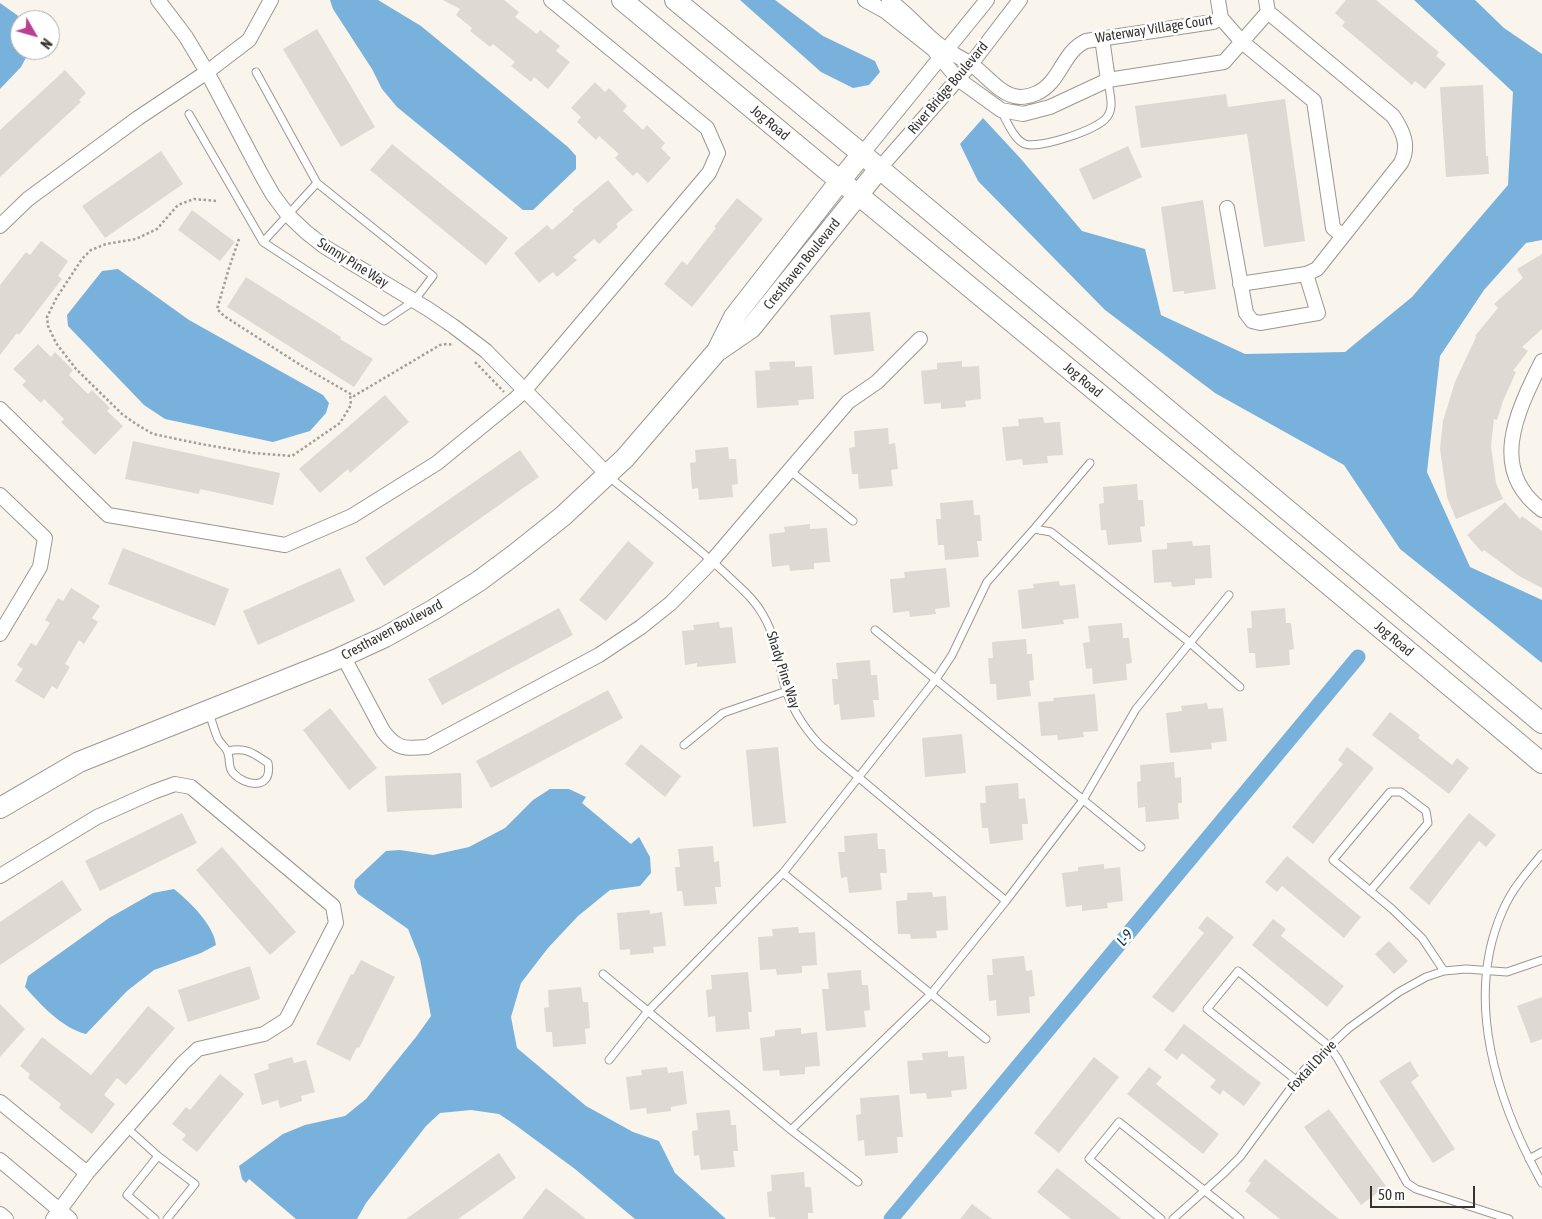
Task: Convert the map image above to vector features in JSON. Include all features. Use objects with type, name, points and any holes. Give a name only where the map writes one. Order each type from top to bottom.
[{"type":"main road","name":"Jog Road","points":[[622,0],[1218,492],[1542,763]]},
{"type":"main road","points":[[675,0],[1542,723]]},
{"type":"main road","name":"Cresthaven Boulevard","points":[[0,808],[79,762],[343,656],[385,637],[479,581],[514,555],[608,476],[625,458],[717,351],[734,317],[862,154]]},
{"type":"main road","name":"Cresthaven Boulevard","points":[[717,351],[751,328],[879,169]]},
{"type":"main road","points":[[1218,492],[1238,469]]},
{"type":"street","name":"Sunny Pine Way","points":[[158,0],[186,37],[207,72],[273,195],[288,215],[324,247],[453,326],[486,351],[608,476]]},
{"type":"street","points":[[0,226],[36,193],[249,40],[271,0]]},
{"type":"street","points":[[0,409],[108,515],[285,545],[352,516],[436,463],[524,391],[710,173],[718,153],[707,128],[551,0]]},
{"type":"street","points":[[866,0],[885,11],[940,52]]},
{"type":"street","points":[[889,0],[940,52],[958,79],[1000,110],[1024,114],[1050,107],[1108,80],[1224,62],[1242,42],[1267,6],[1386,109],[1396,121],[1405,138],[1405,155],[1401,163],[1317,269],[1306,274],[1240,284]]},
{"type":"street","name":"River Bridge Boulevard","points":[[862,154],[940,52],[987,0]]},
{"type":"street","name":"Waterway Village Court","points":[[1218,0],[1220,18],[1242,42],[1314,101],[1333,228],[1343,236]]},
{"type":"street","name":"River Bridge Boulevard","points":[[879,169],[971,64],[1014,2]]},
{"type":"street","name":"Waterway Village Court","points":[[940,52],[971,64],[1004,91],[1014,96],[1024,96],[1037,93],[1048,85],[1056,76],[1067,56],[1078,44],[1102,38],[1213,22],[1220,18]]},
{"type":"street","points":[[1102,38],[1108,80]]},
{"type":"street","points":[[1227,208],[1246,313],[1252,321],[1260,323],[1318,313],[1306,274]]},
{"type":"street","points":[[343,656],[365,699],[391,742],[407,748],[427,747],[599,655],[641,627],[671,603],[712,561],[848,402],[877,382],[920,339]]},
{"type":"street","points":[[1542,361],[1517,416],[1510,446],[1512,465],[1518,480],[1530,500],[1542,510]]},
{"type":"street","points":[[0,494],[45,538],[40,566],[0,634]]},
{"type":"street","points":[[0,876],[97,817],[175,784],[191,787],[334,906],[336,923],[286,1020],[264,1034],[198,1049],[183,1062],[87,1173],[61,1216],[0,1160]]},
{"type":"street","points":[[0,1102],[87,1173]]},
{"type":"street","points":[[0,1214],[6,1219]]},
{"type":"lane","points":[[189,114],[263,242],[384,321],[414,301],[433,276],[317,183],[256,72]]},
{"type":"lane","points":[[1000,110],[1017,138],[1024,144],[1034,146],[1042,144],[1076,134],[1100,124],[1107,117],[1112,106],[1108,80]]},
{"type":"lane","points":[[263,242],[317,183]]},
{"type":"lane","points":[[609,1060],[648,1011],[783,872],[936,679],[952,655],[987,582],[1090,462]]},
{"type":"lane","points":[[789,470],[853,521]]},
{"type":"lane","name":"Shady Pine Way","points":[[608,476],[712,561],[750,597],[772,631],[787,691],[809,734],[1006,901]]},
{"type":"lane","points":[[1034,529],[1051,532],[1189,642],[1240,687]]},
{"type":"lane","points":[[791,1130],[931,994],[1006,901],[1083,800],[1136,709],[1189,642],[1229,596]]},
{"type":"lane","points":[[875,630],[1141,847]]},
{"type":"lane","points":[[684,745],[722,713],[787,691]]},
{"type":"lane","points":[[208,710],[218,740],[228,751],[229,765],[234,773],[254,784],[266,780],[269,771],[268,763],[253,753],[239,748],[228,751]]},
{"type":"lane","points":[[1370,891],[1428,823],[1426,812],[1401,792],[1390,792],[1333,860],[1422,938],[1444,971]]},
{"type":"lane","points":[[1542,854],[1522,878],[1503,910],[1494,934],[1486,970],[1485,993],[1492,1057],[1508,1113],[1542,1183]]},
{"type":"lane","points":[[783,872],[986,1039]]},
{"type":"lane","name":"Foxtail Drive","points":[[1174,1219],[1223,1174],[1245,1150],[1296,1080],[1329,1046],[1349,1028],[1399,992],[1426,977],[1444,971],[1466,969],[1507,972],[1542,960]]},
{"type":"lane","points":[[1296,1080],[1207,1009],[1238,971],[1329,1046],[1407,1183],[1416,1189],[1509,1219]]},
{"type":"lane","points":[[603,974],[791,1130],[858,1182]]},
{"type":"lane","points":[[1161,1219],[1088,1159],[1119,1122],[1240,1219]]},
{"type":"lane","points":[[126,1128],[158,1156],[195,1184],[167,1219]]},
{"type":"lane","points":[[1529,1159],[1542,1152]]},
{"type":"lane","points":[[155,1219],[128,1195],[158,1156]]},
{"type":"path","points":[[216,201],[194,199],[178,205],[157,229],[136,239],[106,244],[91,250],[82,259],[57,297],[47,317],[48,326],[56,343],[76,369],[122,414],[136,424],[153,434],[210,446],[253,453],[292,456],[340,422],[351,405],[350,394]]},
{"type":"path","points":[[239,239],[217,310],[354,396],[440,345],[459,345]]},
{"type":"path","points":[[470,356],[505,393]]},
{"type":"water","points":[[330,0],[378,0],[421,26],[568,147],[576,156],[576,169],[533,210],[523,210],[397,107],[382,89],[372,69],[333,9]]},
{"type":"water","points":[[740,0],[775,0],[823,36],[875,61],[880,72],[869,85],[853,88],[821,72]]},
{"type":"water","points":[[1414,0],[1475,0],[1504,28],[1542,54],[1542,240],[1526,243],[1484,290],[1440,356],[1427,472],[1470,567],[1542,600],[1542,663],[1400,549],[1344,465],[1215,393],[1105,310],[978,181],[960,144],[983,118],[1021,159],[1082,231],[1145,249],[1161,315],[1245,354],[1345,352],[1412,297],[1508,185],[1513,92]]},
{"type":"water","points":[[0,3],[10,10],[10,60],[25,60],[21,67],[0,89]]},
{"type":"water","points":[[118,269],[189,320],[323,395],[329,403],[326,413],[310,431],[273,442],[165,419],[144,405],[68,326],[67,315],[102,271]]},
{"type":"water","points":[[550,789],[569,789],[586,797],[582,803],[631,844],[639,837],[650,857],[651,873],[640,886],[610,890],[578,916],[548,948],[521,983],[511,1017],[517,1048],[586,1106],[633,1132],[659,1141],[675,1173],[726,1219],[635,1219],[575,1169],[499,1114],[471,1110],[440,1113],[426,1126],[366,1203],[357,1219],[296,1219],[249,1179],[246,1183],[242,1179],[239,1166],[283,1134],[305,1125],[345,1116],[366,1099],[431,1016],[420,959],[408,929],[358,894],[354,887],[355,880],[386,851],[400,850],[433,855],[469,847],[505,828],[533,800]]},
{"type":"water","points":[[174,889],[187,900],[206,922],[216,945],[201,953],[154,970],[127,991],[86,1034],[60,1021],[25,987],[28,976],[109,918],[153,893]]},
{"type":"building","points":[[443,0],[504,0],[519,12],[515,17],[537,34],[540,30],[560,46],[556,51],[570,62],[548,89],[534,77],[531,82],[511,66],[515,62],[493,44],[490,47],[470,31],[472,28],[456,15],[460,9]]},
{"type":"building","points":[[1346,0],[1376,0],[1439,52],[1436,56],[1446,64],[1425,89],[1415,81],[1412,85],[1342,26],[1345,22],[1335,13]]},
{"type":"building","points":[[317,29],[375,127],[341,147],[283,49]]},
{"type":"building","points":[[65,70],[86,93],[79,100],[81,102],[0,177],[0,130]]},
{"type":"building","points":[[595,82],[605,92],[609,88],[627,106],[623,111],[643,130],[647,125],[665,143],[661,148],[671,158],[648,183],[637,172],[633,176],[615,158],[619,154],[599,136],[596,140],[577,122],[581,117],[571,108]]},
{"type":"building","points":[[1483,85],[1486,156],[1488,156],[1489,174],[1446,177],[1440,87]]},
{"type":"building","points":[[1226,94],[1228,107],[1285,99],[1305,241],[1264,247],[1247,134],[1141,148],[1135,106]]},
{"type":"building","points":[[392,144],[508,238],[486,265],[370,170]]},
{"type":"building","points":[[1128,146],[1142,177],[1093,200],[1079,169]]},
{"type":"building","points":[[161,151],[183,184],[105,238],[82,206]]},
{"type":"building","points":[[608,180],[633,210],[616,224],[618,227],[599,244],[594,239],[573,257],[577,260],[557,277],[553,272],[539,283],[514,253],[547,225],[552,230],[574,211],[572,210]]},
{"type":"building","points":[[737,198],[763,219],[692,307],[664,284],[682,261],[687,265]]},
{"type":"building","points":[[1203,200],[1216,289],[1184,294],[1184,291],[1173,292],[1161,207]]},
{"type":"building","points":[[192,210],[235,242],[220,261],[178,230]]},
{"type":"building","points":[[41,241],[68,261],[58,276],[62,279],[19,335],[17,333],[0,355],[0,285],[26,252],[30,255]]},
{"type":"building","points":[[1542,254],[1542,329],[1522,347],[1528,351],[1513,371],[1516,372],[1497,420],[1494,419],[1491,446],[1496,483],[1503,499],[1456,519],[1447,497],[1440,449],[1443,421],[1455,382],[1475,336],[1498,308],[1494,304],[1523,278],[1517,269]]},
{"type":"building","points":[[246,277],[373,359],[354,387],[227,307]]},
{"type":"building","points":[[870,312],[874,351],[834,355],[830,315]]},
{"type":"building","points":[[38,344],[51,357],[55,352],[73,370],[69,375],[88,394],[92,390],[110,408],[107,411],[123,426],[95,455],[61,422],[64,419],[44,399],[41,403],[22,385],[26,381],[13,369]]},
{"type":"building","points":[[795,361],[795,367],[812,366],[814,399],[798,400],[799,405],[757,408],[755,371],[770,370],[769,362]]},
{"type":"building","points":[[962,361],[962,367],[979,366],[981,399],[965,401],[966,407],[941,409],[941,403],[924,404],[921,371],[937,369],[937,363]]},
{"type":"building","points":[[385,395],[409,422],[350,473],[348,469],[320,493],[299,469]]},
{"type":"building","points":[[1043,417],[1044,423],[1060,422],[1063,455],[1047,456],[1048,463],[1023,465],[1022,459],[1006,461],[1002,427],[1019,426],[1018,419]]},
{"type":"building","points":[[888,428],[889,444],[895,443],[898,469],[891,470],[893,486],[859,489],[858,474],[852,474],[849,448],[855,447],[854,431]]},
{"type":"building","points":[[133,441],[280,473],[273,505],[200,489],[199,494],[125,479]]},
{"type":"building","points":[[728,447],[729,459],[736,459],[738,484],[732,485],[733,497],[699,500],[698,488],[692,489],[690,463],[696,462],[695,450]]},
{"type":"building","points":[[520,450],[539,477],[384,586],[365,558]]},
{"type":"building","points":[[1137,484],[1138,500],[1143,500],[1145,526],[1140,527],[1142,542],[1108,545],[1106,530],[1101,530],[1099,504],[1104,503],[1103,487]]},
{"type":"building","points":[[973,500],[974,515],[980,515],[982,541],[977,541],[979,557],[945,560],[944,545],[938,545],[936,519],[941,519],[940,503]]},
{"type":"building","points":[[1505,502],[1520,519],[1522,516],[1542,531],[1542,588],[1519,576],[1484,550],[1482,552],[1467,535]]},
{"type":"building","points":[[810,524],[810,529],[827,528],[830,562],[814,563],[814,569],[790,571],[789,565],[772,567],[769,534],[785,532],[784,527]]},
{"type":"building","points":[[628,541],[654,563],[606,621],[579,600]]},
{"type":"building","points":[[1192,541],[1193,546],[1210,545],[1212,578],[1195,579],[1195,585],[1172,587],[1171,582],[1154,583],[1152,550],[1167,549],[1167,543]]},
{"type":"building","points":[[123,548],[229,589],[215,626],[108,584]]},
{"type":"building","points":[[340,568],[355,601],[258,645],[243,611]]},
{"type":"building","points":[[946,568],[950,607],[935,609],[936,614],[910,617],[909,611],[893,613],[890,579],[905,578],[904,572]]},
{"type":"building","points":[[1059,581],[1060,586],[1075,584],[1079,618],[1063,620],[1064,624],[1022,629],[1018,590],[1034,588],[1033,584]]},
{"type":"building","points":[[71,588],[100,606],[92,618],[98,622],[84,644],[79,640],[65,664],[70,667],[57,689],[52,686],[44,699],[15,681],[23,669],[17,665],[31,643],[36,646],[50,623],[45,620],[58,598],[63,601]]},
{"type":"building","points":[[559,608],[573,635],[442,705],[428,679]]},
{"type":"building","points":[[1285,608],[1286,623],[1291,623],[1294,649],[1289,650],[1290,665],[1256,668],[1255,653],[1249,653],[1247,628],[1252,628],[1251,611]]},
{"type":"building","points":[[719,622],[720,628],[732,627],[736,663],[697,667],[697,663],[685,665],[682,631],[694,630],[693,625]]},
{"type":"building","points":[[1122,623],[1123,638],[1129,638],[1132,663],[1126,664],[1127,680],[1093,684],[1092,668],[1086,669],[1083,643],[1090,642],[1088,626]]},
{"type":"building","points":[[1026,639],[1027,654],[1032,654],[1034,680],[1029,681],[1031,696],[997,700],[996,684],[990,684],[988,658],[993,658],[992,642]]},
{"type":"building","points":[[870,660],[871,675],[877,675],[879,700],[873,700],[875,717],[841,720],[839,704],[834,705],[832,679],[838,679],[836,663]]},
{"type":"building","points":[[608,690],[623,718],[491,788],[476,761]]},
{"type":"building","points":[[1095,694],[1098,731],[1083,732],[1084,737],[1058,740],[1057,735],[1041,736],[1038,702],[1054,701],[1053,698]]},
{"type":"building","points":[[1207,703],[1208,709],[1223,708],[1227,741],[1211,743],[1212,749],[1170,753],[1166,713],[1182,711],[1181,706]]},
{"type":"building","points":[[330,708],[377,768],[349,790],[303,730]]},
{"type":"building","points":[[1390,712],[1420,735],[1418,738],[1452,765],[1457,758],[1469,768],[1449,794],[1372,735]]},
{"type":"building","points":[[962,734],[966,773],[925,777],[922,738]]},
{"type":"building","points":[[641,744],[681,776],[665,797],[625,764]]},
{"type":"building","points":[[778,747],[786,823],[753,827],[746,750]]},
{"type":"building","points":[[1347,747],[1374,768],[1313,844],[1292,827],[1343,764],[1338,760]]},
{"type":"building","points":[[1174,762],[1175,778],[1181,777],[1182,803],[1178,803],[1179,819],[1146,822],[1145,807],[1138,808],[1137,782],[1141,781],[1140,765]]},
{"type":"building","points":[[461,773],[462,808],[387,812],[385,776]]},
{"type":"building","points":[[1018,783],[1019,799],[1025,798],[1028,824],[1022,824],[1023,840],[990,844],[988,828],[982,828],[980,803],[986,803],[985,786]]},
{"type":"building","points":[[182,813],[197,843],[100,891],[85,861]]},
{"type":"building","points":[[1469,813],[1496,835],[1486,847],[1479,841],[1429,905],[1409,888]]},
{"type":"building","points":[[877,833],[878,849],[885,849],[887,873],[880,873],[882,890],[849,893],[847,877],[841,878],[838,852],[845,852],[844,836]]},
{"type":"building","points":[[713,846],[714,862],[719,861],[721,887],[715,887],[717,904],[684,906],[682,891],[677,891],[675,867],[680,867],[678,849]]},
{"type":"building","points":[[222,847],[296,932],[270,955],[196,870]]},
{"type":"building","points":[[1287,856],[1361,917],[1344,938],[1282,886],[1277,892],[1265,882]]},
{"type":"building","points":[[1104,864],[1104,869],[1120,867],[1123,901],[1107,903],[1108,908],[1082,911],[1082,905],[1066,907],[1062,873],[1078,871],[1078,867]]},
{"type":"building","points":[[62,880],[82,910],[0,965],[0,922]]},
{"type":"building","points":[[932,892],[933,897],[946,896],[948,930],[936,931],[937,938],[911,939],[910,934],[898,934],[896,901],[907,900],[907,893]]},
{"type":"building","points":[[650,910],[650,914],[662,912],[666,946],[653,947],[654,953],[630,955],[630,949],[620,950],[617,913]]},
{"type":"building","points":[[1207,916],[1234,937],[1173,1013],[1152,997],[1204,933],[1198,928]]},
{"type":"building","points":[[1273,919],[1286,929],[1281,936],[1344,986],[1327,1007],[1252,945]]},
{"type":"building","points":[[798,927],[799,933],[815,932],[817,965],[802,966],[802,973],[777,975],[776,969],[760,970],[758,937],[773,936],[772,929]]},
{"type":"building","points":[[1389,941],[1408,961],[1394,974],[1375,954]]},
{"type":"building","points":[[1024,956],[1026,971],[1032,970],[1035,996],[1029,997],[1030,1013],[997,1016],[996,1000],[989,1001],[987,975],[993,975],[992,959]]},
{"type":"building","points":[[361,960],[395,977],[359,1048],[357,1047],[350,1061],[316,1044],[351,974],[353,975]]},
{"type":"building","points":[[250,966],[260,999],[188,1022],[178,990]]},
{"type":"building","points":[[861,970],[862,985],[868,985],[870,1010],[864,1011],[866,1027],[826,1031],[822,989],[829,989],[827,973]]},
{"type":"building","points":[[748,972],[752,1012],[748,1012],[750,1029],[716,1032],[715,1016],[708,1017],[706,990],[712,989],[711,975]]},
{"type":"building","points":[[581,987],[583,1002],[588,1002],[590,1028],[585,1029],[586,1044],[553,1047],[552,1032],[546,1032],[544,1008],[549,1007],[548,990]]},
{"type":"building","points":[[1542,997],[1542,1039],[1531,1043],[1517,1006]]},
{"type":"building","points":[[0,1004],[25,1029],[0,1057]]},
{"type":"building","points":[[148,1006],[175,1028],[126,1085],[117,1078],[104,1095],[115,1104],[92,1134],[59,1108],[61,1104],[28,1078],[30,1074],[20,1066],[42,1037],[91,1075]]},
{"type":"building","points":[[1184,1024],[1261,1083],[1244,1106],[1223,1090],[1220,1095],[1210,1087],[1216,1080],[1182,1053],[1177,1060],[1164,1050]]},
{"type":"building","points":[[801,1028],[801,1034],[817,1032],[820,1066],[805,1067],[805,1074],[780,1076],[779,1070],[763,1071],[760,1038],[775,1036],[775,1030]]},
{"type":"building","points":[[948,1051],[948,1057],[964,1056],[967,1089],[951,1091],[952,1097],[927,1099],[926,1093],[910,1094],[907,1061],[923,1060],[922,1053]]},
{"type":"building","points":[[292,1057],[294,1063],[306,1060],[315,1092],[301,1096],[302,1101],[280,1108],[278,1100],[262,1105],[254,1074],[269,1069],[268,1064]]},
{"type":"building","points":[[1094,1057],[1119,1077],[1059,1153],[1034,1133]]},
{"type":"building","points":[[1410,1061],[1419,1076],[1411,1082],[1455,1149],[1433,1163],[1379,1081]]},
{"type":"building","points":[[667,1067],[668,1073],[683,1071],[687,1104],[671,1107],[671,1111],[647,1114],[646,1108],[630,1110],[626,1077],[642,1075],[641,1070]]},
{"type":"building","points":[[1149,1067],[1162,1077],[1156,1084],[1219,1134],[1203,1154],[1127,1094]]},
{"type":"building","points":[[220,1074],[244,1094],[197,1152],[182,1140],[186,1135],[172,1124],[186,1107],[190,1110]]},
{"type":"building","points":[[899,1095],[903,1137],[897,1137],[898,1153],[865,1156],[864,1140],[858,1141],[856,1115],[861,1114],[860,1098]]},
{"type":"building","points":[[1329,1109],[1386,1186],[1361,1205],[1304,1127]]},
{"type":"building","points":[[730,1110],[731,1125],[736,1125],[738,1151],[733,1151],[735,1167],[701,1170],[699,1155],[694,1156],[692,1131],[698,1130],[696,1113]]},
{"type":"building","points":[[499,1153],[516,1178],[458,1219],[406,1219]]},
{"type":"building","points":[[1265,1159],[1339,1219],[1280,1219],[1245,1191],[1251,1183],[1248,1181]]},
{"type":"building","points":[[1057,1168],[1121,1219],[1071,1219],[1037,1192]]},
{"type":"building","points":[[804,1172],[805,1187],[811,1187],[813,1213],[808,1213],[808,1219],[775,1219],[775,1217],[769,1217],[767,1192],[772,1191],[771,1175]]},
{"type":"building","points":[[546,1188],[558,1197],[586,1219],[522,1219]]},
{"type":"building","points":[[972,1204],[992,1219],[960,1219]]},
{"type":"waterway","name":"L-9","points":[[891,1219],[1358,657]]}]
